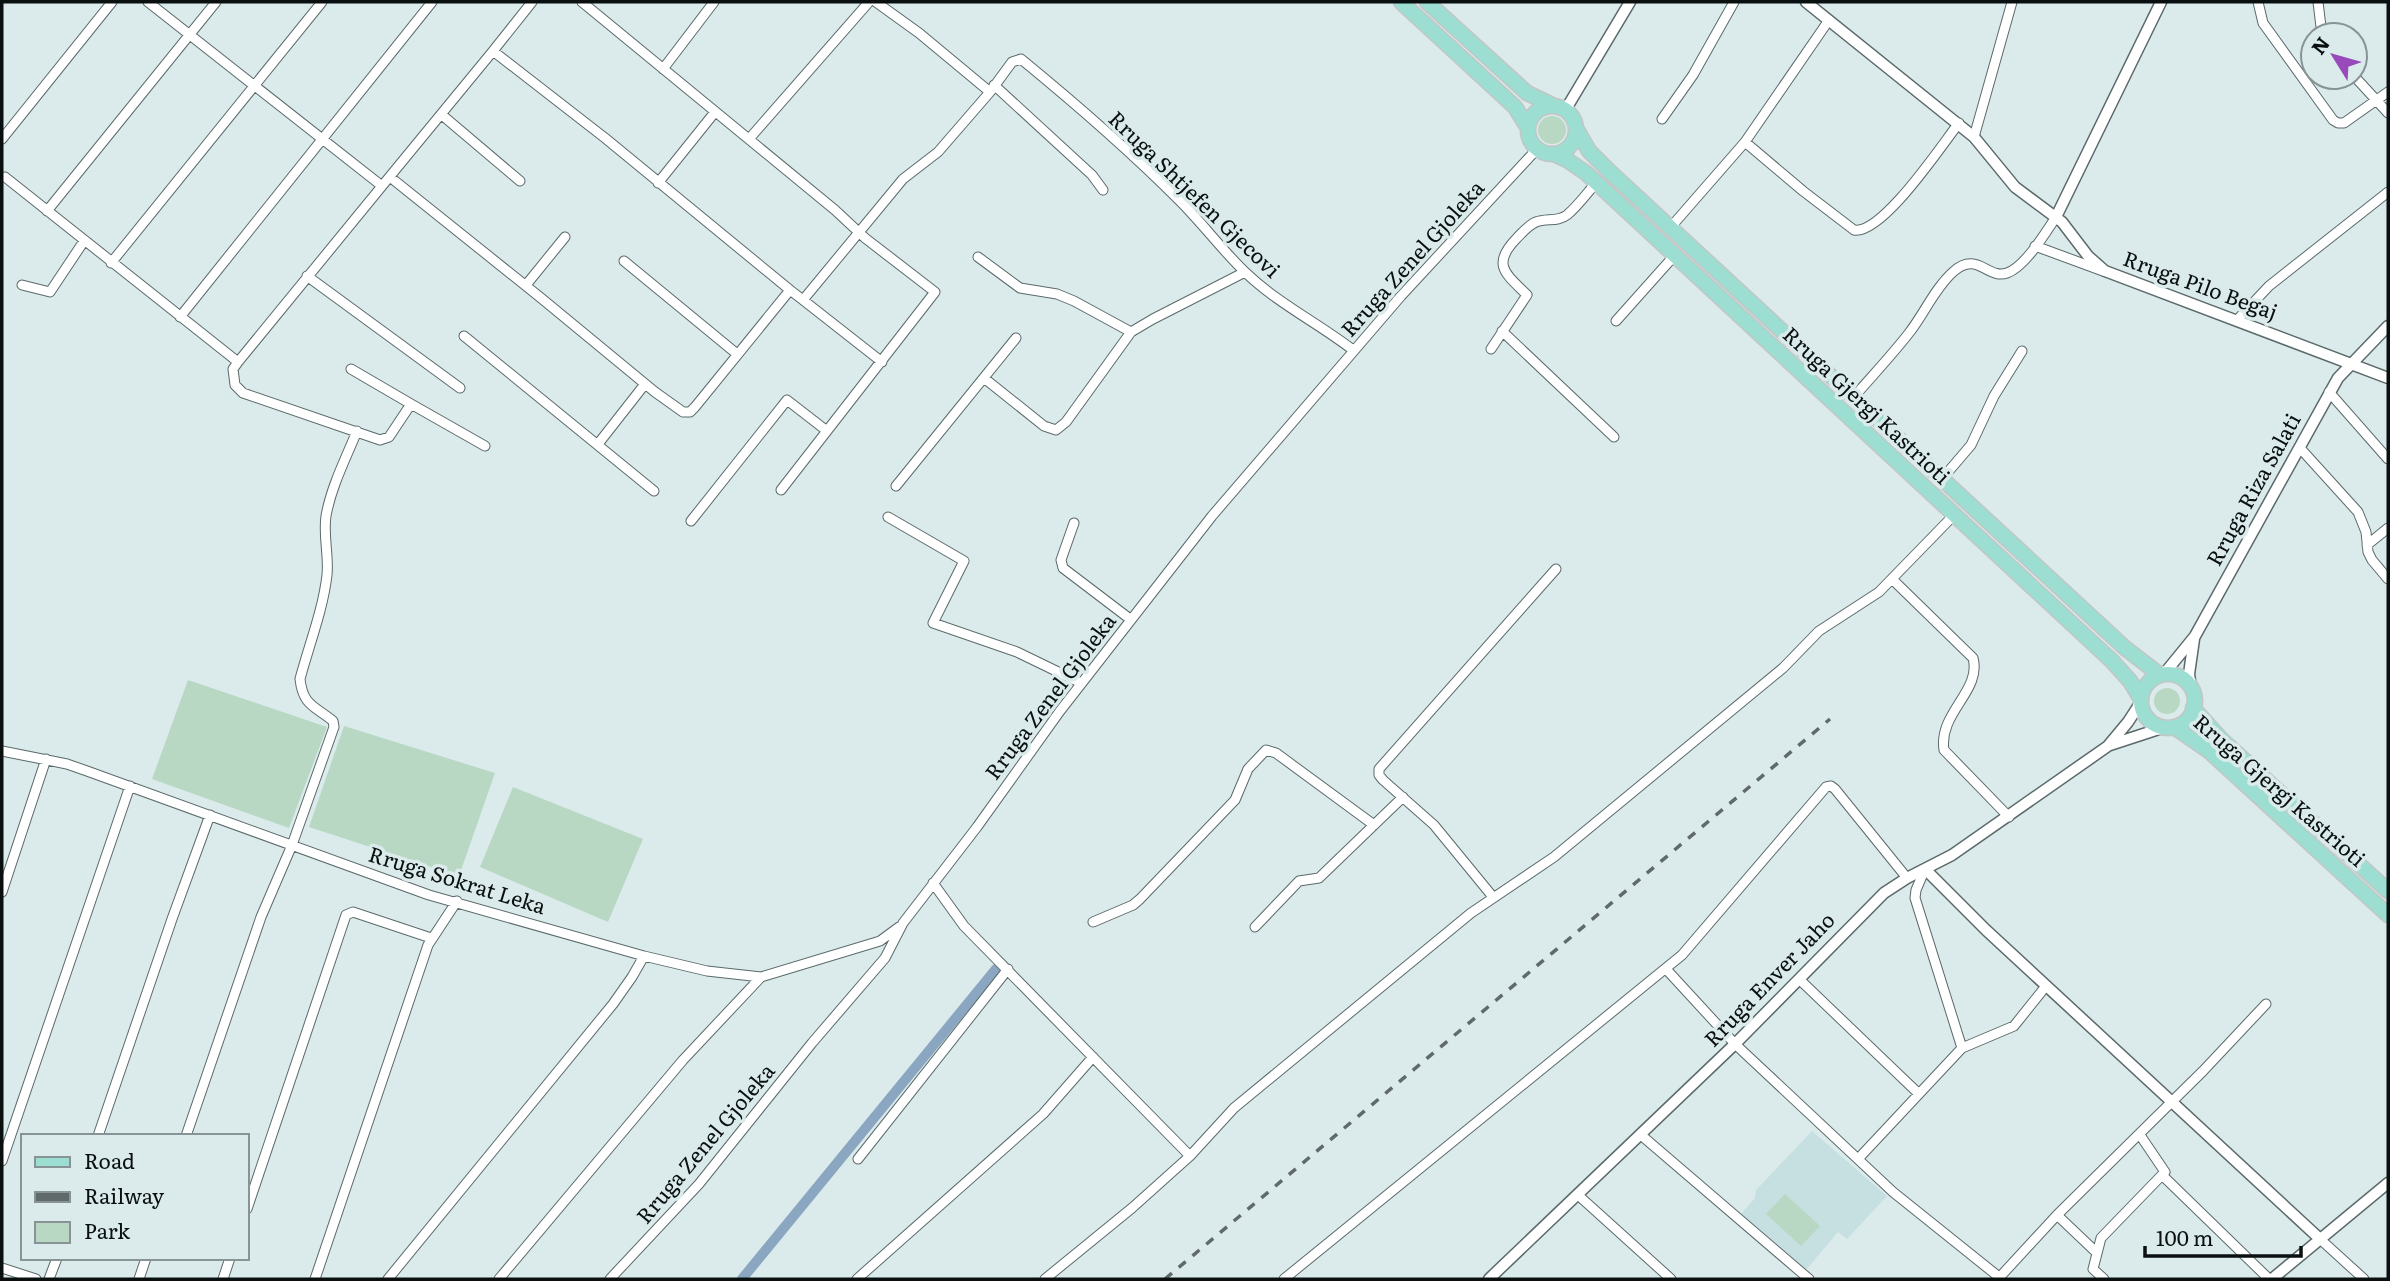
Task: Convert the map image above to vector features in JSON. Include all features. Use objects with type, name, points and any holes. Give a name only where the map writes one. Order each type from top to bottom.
[{"type":"main road","points":[[1401,2],[1515,107],[1528,128]]},
{"type":"main road","points":[[1427,2],[1527,93],[1559,107],[1573,116],[1577,130],[1570,147],[1554,154],[1537,149],[1529,136],[1529,121],[1538,110],[1559,107]]},
{"type":"main road","name":"Rruga Gjergj Kastrioti","points":[[1577,130],[1598,160],[1670,228],[2125,648],[2162,675]]},
{"type":"main road","name":"Rruga Gjergj Kastrioti","points":[[1554,154],[1577,165],[1597,183],[2112,661],[2130,681],[2141,700]]},
{"type":"main road","points":[[2162,675],[2177,676],[2191,688],[2193,708],[2186,720],[2170,727],[2148,719],[2141,700],[2147,684],[2162,675]]},
{"type":"main road","name":"Rruga Gjergj Kastrioti","points":[[2193,708],[2221,739],[2388,891]]},
{"type":"main road","name":"Rruga Gjergj Kastrioti","points":[[2170,727],[2209,751],[2388,915]]},
{"type":"street","points":[[2,139],[112,2]]},
{"type":"street","points":[[148,2],[382,186]]},
{"type":"street","points":[[47,211],[216,2]]},
{"type":"street","points":[[111,263],[253,84],[322,2]]},
{"type":"street","points":[[180,317],[432,2]]},
{"type":"street","points":[[411,404],[389,437],[384,440],[355,435],[243,393],[235,385],[233,369],[442,115],[531,2]]},
{"type":"street","points":[[582,2],[935,292],[781,490]]},
{"type":"street","points":[[663,69],[714,2]]},
{"type":"street","points":[[749,139],[869,2]]},
{"type":"street","points":[[876,2],[992,89],[1092,175],[1103,190]]},
{"type":"street","points":[[1559,107],[1630,2]]},
{"type":"street","points":[[1662,118],[1693,75],[1734,2]]},
{"type":"street","name":"Rruga Pilo Begaj","points":[[1806,2],[1959,123],[2015,187],[2056,217],[2088,256],[2105,271],[2388,378]]},
{"type":"street","points":[[1974,137],[2012,2]]},
{"type":"street","points":[[1853,398],[1909,333],[1952,272],[1975,263],[2004,274],[2018,266],[2035,246],[2056,217],[2161,2]]},
{"type":"street","points":[[2258,2],[2263,23],[2333,120],[2344,123],[2388,92]]},
{"type":"street","points":[[2318,2],[2320,21]]},
{"type":"street","points":[[1670,228],[1745,142],[1829,20]]},
{"type":"street","points":[[493,51],[882,362]]},
{"type":"street","name":"Rruga Shtjefen Gjecovi","points":[[992,89],[1012,62],[1021,59],[1153,175],[1245,272],[1271,295],[1353,350]]},
{"type":"street","points":[[803,300],[903,179],[925,163],[956,133],[992,89]]},
{"type":"street","points":[[2368,91],[2388,113]]},
{"type":"street","points":[[659,183],[715,112]]},
{"type":"street","points":[[442,115],[520,181]]},
{"type":"street","points":[[1745,142],[1802,191],[1854,230],[1860,231],[1871,226],[1898,203],[1959,123]]},
{"type":"street","name":"Rruga Zenel Gjoleka","points":[[610,1279],[732,1146],[812,1043],[885,958],[903,923],[1081,683],[1212,516],[1353,350],[1537,149]]},
{"type":"street","points":[[390,177],[678,410],[690,412],[790,290]]},
{"type":"street","points":[[3,178],[238,362]]},
{"type":"street","points":[[1491,349],[1527,295],[1503,270],[1503,253],[1531,224],[1560,219],[1567,215],[1597,183]]},
{"type":"street","points":[[2237,320],[2269,286],[2388,192]]},
{"type":"street","points":[[526,285],[565,237]]},
{"type":"street","points":[[22,285],[50,292],[83,240]]},
{"type":"street","points":[[2035,246],[2105,271]]},
{"type":"street","points":[[1615,321],[1674,256]]},
{"type":"street","points":[[978,257],[1020,288],[1057,294],[1131,332]]},
{"type":"street","points":[[624,261],[737,354]]},
{"type":"street","points":[[984,378],[1044,426],[1056,430],[1066,422],[1131,332],[1245,272]]},
{"type":"street","points":[[307,276],[460,388]]},
{"type":"street","name":"Rruga Riza Salati","points":[[2195,636],[2329,392],[2350,363],[2388,326]]},
{"type":"street","points":[[1502,331],[1614,437]]},
{"type":"street","points":[[464,336],[654,491]]},
{"type":"street","points":[[896,486],[1016,338]]},
{"type":"street","points":[[1942,479],[1971,445],[1994,396],[2022,351]]},
{"type":"street","points":[[351,369],[485,446]]},
{"type":"street","points":[[597,444],[645,384]]},
{"type":"street","points":[[2329,392],[2388,459]]},
{"type":"street","points":[[691,521],[787,401],[827,431]]},
{"type":"street","points":[[188,1134],[261,917],[292,845],[334,727],[333,721],[305,700],[300,680],[327,575],[324,535],[326,516],[355,435]]},
{"type":"street","points":[[2300,448],[2358,512],[2372,560],[2388,579]]},
{"type":"street","points":[[1045,1279],[1132,1208],[1190,1156],[1234,1108],[1493,897],[1554,857],[1783,668],[1819,631],[1866,602],[1954,515]]},
{"type":"street","points":[[888,517],[964,561],[933,623],[1017,652],[1081,683]]},
{"type":"street","points":[[1074,523],[1060,560],[1063,568],[1130,619]]},
{"type":"street","points":[[2367,545],[2388,528]]},
{"type":"street","points":[[1493,897],[1445,836],[1379,775],[1382,764],[1556,569]]},
{"type":"street","points":[[1892,579],[1973,659],[1975,670],[1972,679],[1947,723],[1944,750],[2009,817]]},
{"type":"street","points":[[2162,675],[2195,636]]},
{"type":"street","points":[[2191,688],[2189,674],[2195,636]]},
{"type":"street","points":[[2108,746],[2128,722],[2141,700]]},
{"type":"street","points":[[2108,746],[2139,734],[2170,727]]},
{"type":"street","name":"Rruga Enver Jaho","points":[[1489,1279],[1735,1044],[1873,903],[1907,878],[1952,855],[2009,817],[2108,746]]},
{"type":"street","points":[[1093,922],[1133,905],[1140,899],[1235,800],[1248,769],[1266,750],[1276,753],[1374,825]]},
{"type":"street","name":"Rruga Sokrat Leka","points":[[2,751],[67,764],[429,895],[644,956],[707,971],[761,977],[880,941],[903,923]]},
{"type":"street","points":[[2,892],[46,759]]},
{"type":"street","points":[[2,1161],[130,786]]},
{"type":"street","points":[[1284,1279],[1667,969],[1826,787],[1835,789],[1907,878]]},
{"type":"street","points":[[1255,927],[1299,881],[1319,878],[1403,797]]},
{"type":"street","points":[[99,1134],[172,919],[211,815]]},
{"type":"street","points":[[1962,1048],[1916,898],[1916,890],[1925,869],[1986,930],[2364,1279]]},
{"type":"street","points":[[933,883],[964,926],[1190,1156]]},
{"type":"street","points":[[315,1279],[431,938],[457,901]]},
{"type":"street","points":[[248,1206],[346,915],[353,912],[431,938]]},
{"type":"street","points":[[388,1279],[612,1003],[644,956]]},
{"type":"street","points":[[1667,969],[1735,1044],[1893,1192],[1999,1278],[2057,1215],[2140,1135],[2266,1004]]},
{"type":"street","points":[[858,1159],[1008,970]]},
{"type":"street","points":[[499,1279],[683,1060],[761,977]]},
{"type":"street","points":[[1799,979],[1919,1094]]},
{"type":"street","points":[[1858,1159],[1962,1048],[2014,1026],[2046,986]]},
{"type":"street","points":[[857,1279],[1043,1114],[1093,1056]]},
{"type":"street","points":[[1641,1135],[1809,1279]]},
{"type":"street","points":[[2104,1279],[2093,1269],[2101,1238],[2165,1172],[2140,1135]]},
{"type":"street","points":[[2162,1175],[2231,1240],[2236,1250],[2270,1279],[2388,1183]]},
{"type":"street","points":[[1578,1195],[1671,1279]]},
{"type":"street","points":[[2057,1215],[2097,1253]]},
{"type":"street","points":[[49,1279],[56,1260]]},
{"type":"street","points":[[139,1279],[145,1260]]},
{"type":"street","points":[[223,1279],[229,1260]]},
{"type":"street","points":[[2,1268],[36,1279]]},
{"type":"shaded area","points":[[1812,1131],[1887,1196],[1847,1239],[1838,1232],[1805,1271],[1741,1214],[1755,1198],[1756,1190]]},
{"type":"green space","points":[[1552,116],[1562,120],[1566,130],[1562,140],[1552,144],[1542,140],[1538,130],[1542,120]]},
{"type":"green space","points":[[188,680],[327,727],[289,828],[152,779]]},
{"type":"green space","points":[[2167,688],[2176,692],[2180,701],[2176,710],[2167,714],[2158,710],[2154,701],[2158,692]]},
{"type":"green space","points":[[344,726],[495,773],[459,876],[309,827]]},
{"type":"green space","points":[[513,787],[643,839],[608,922],[480,867]]},
{"type":"green space","points":[[1785,1194],[1820,1226],[1801,1246],[1766,1214]]},
{"type":"waterway","points":[[742,1279],[996,969]]},
{"type":"railway","points":[[1165,1279],[1830,719]]}]
